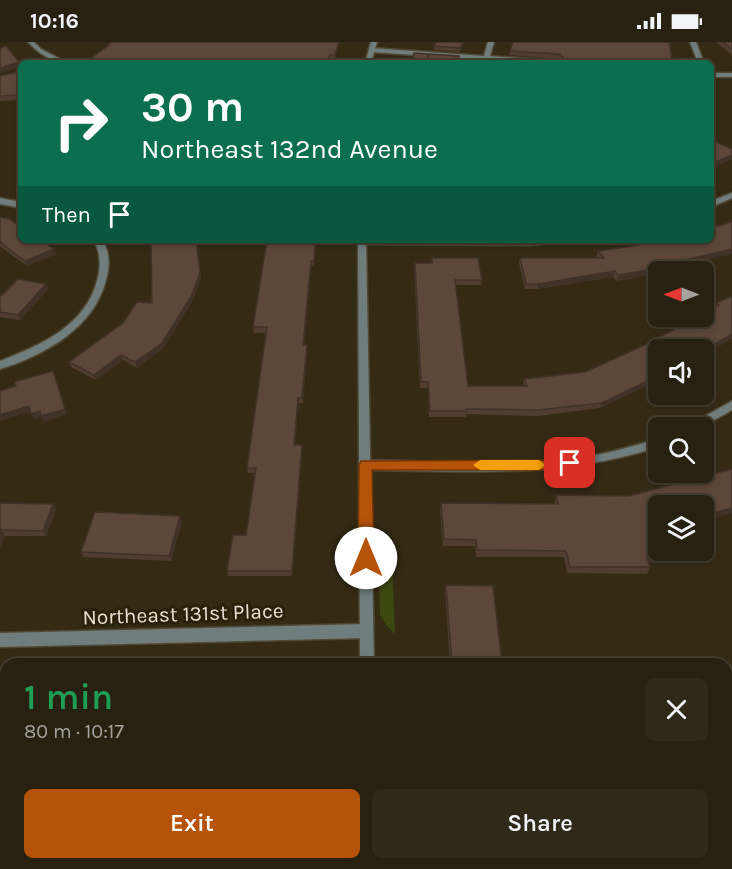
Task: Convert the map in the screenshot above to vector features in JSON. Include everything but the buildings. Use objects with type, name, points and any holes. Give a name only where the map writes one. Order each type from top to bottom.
[{"type":"street","points":[[31,42],[55,59]]},
{"type":"street","points":[[369,60],[374,42]]},
{"type":"street","points":[[487,57],[491,42]]},
{"type":"street","points":[[693,42],[700,60]]},
{"type":"street","points":[[371,50],[523,60]]},
{"type":"street","points":[[714,75],[732,75]]},
{"type":"street","points":[[714,203],[732,195]]},
{"type":"street","points":[[0,201],[18,204]]},
{"type":"street","points":[[0,365],[63,337],[89,312],[101,287],[105,264],[99,243]]},
{"type":"street","points":[[362,243],[367,658]]},
{"type":"street","points":[[710,417],[732,405]]},
{"type":"street","points":[[365,465],[553,465],[631,453],[648,447]]},
{"type":"street","name":"Northeast 131st Place","points":[[0,640],[366,631]]},
{"type":"green space","points":[[391,540],[395,634],[380,615],[379,559],[380,554]]},
{"type":"slow traffic","points":[[480,465],[539,465]]},
{"type":"route","points":[[366,558],[365,465],[553,465],[570,463]]}]
